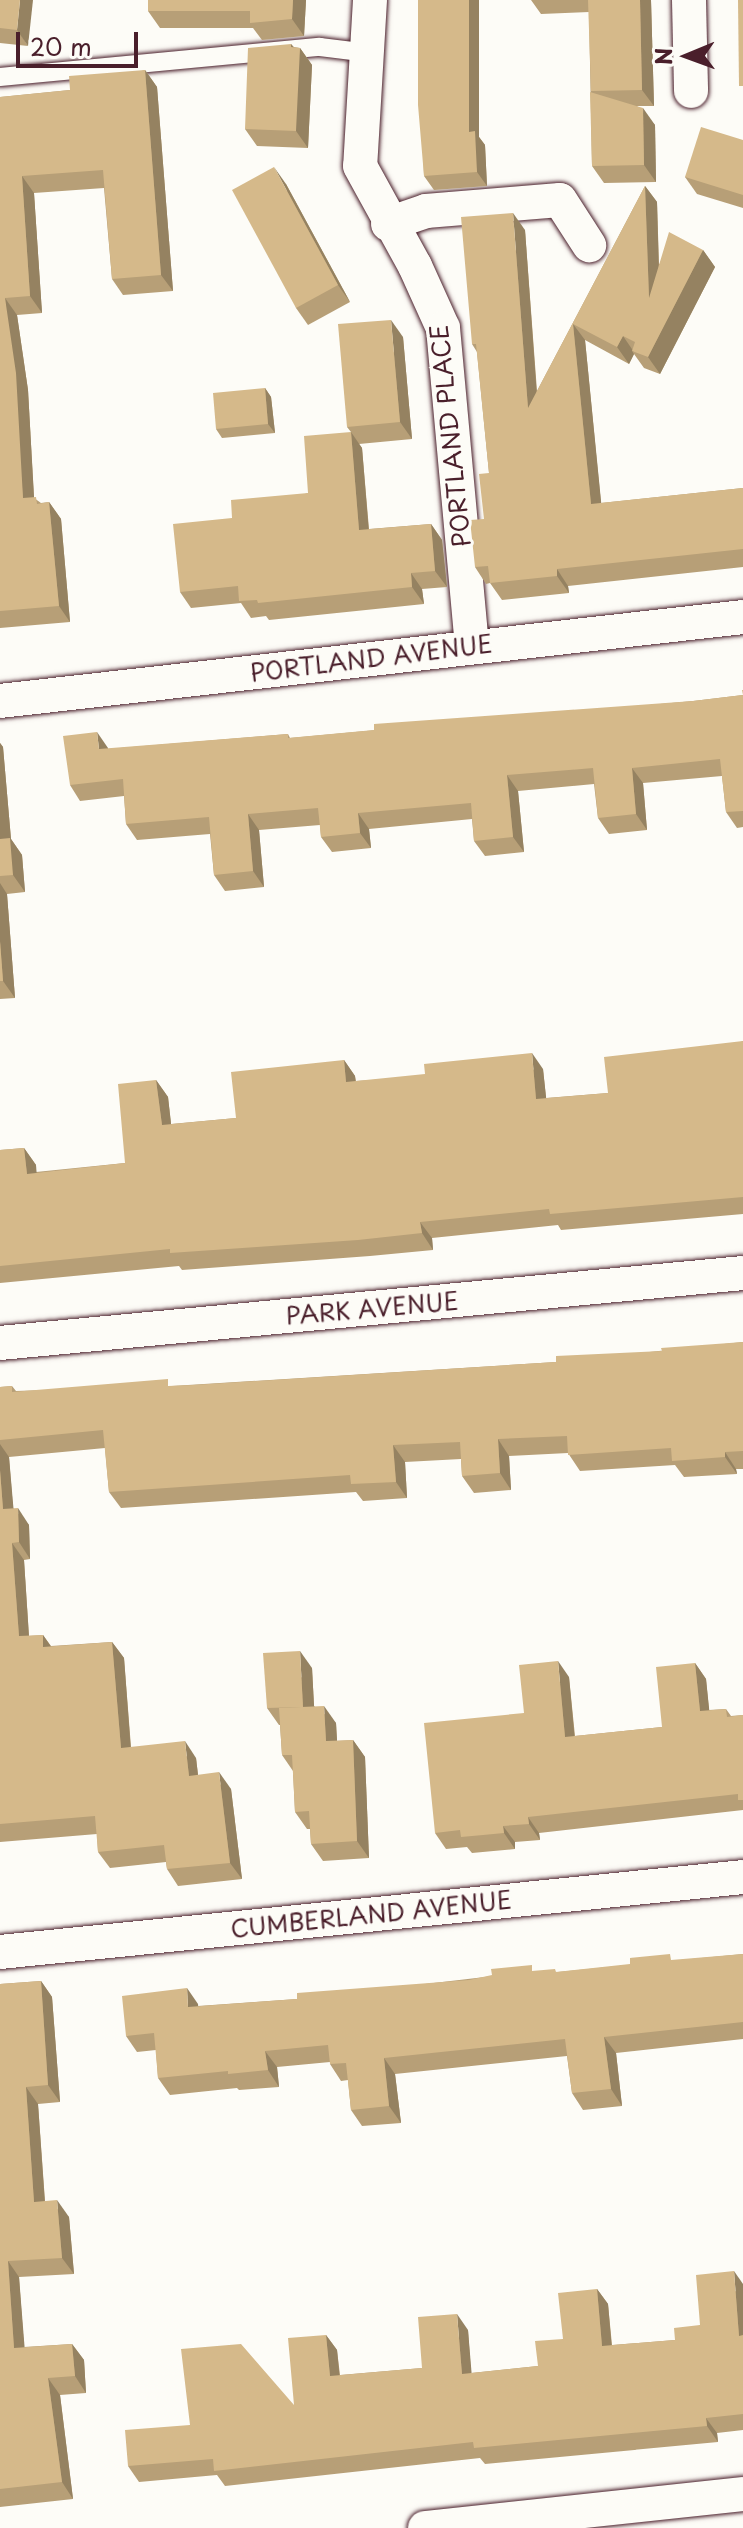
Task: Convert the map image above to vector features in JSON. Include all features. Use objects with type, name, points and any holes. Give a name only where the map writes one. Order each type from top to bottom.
[{"type":"street","name":"PORTLAND PLACE","points":[[370,0],[360,166],[388,224],[415,266],[443,328],[472,646]]},
{"type":"street","points":[[689,0],[691,91]]},
{"type":"street","points":[[388,224],[426,211],[560,200],[589,245]]},
{"type":"street","name":"PORTLAND AVENUE","points":[[0,701],[743,617]]},
{"type":"street","name":"PARK AVENUE","points":[[0,1343],[743,1273]]},
{"type":"street","name":"CUMBERLAND AVENUE","points":[[0,1952],[743,1877]]},
{"type":"street","points":[[425,2528],[743,2494]]},
{"type":"lane","points":[[0,77],[320,47],[369,53]]},
{"type":"building","points":[[0,0],[20,0],[17,30],[0,28]]},
{"type":"building","points":[[148,0],[293,0],[292,19],[250,23],[250,11],[148,11]]},
{"type":"building","points":[[418,0],[469,0],[469,132],[475,131],[477,172],[424,176],[418,105]]},
{"type":"building","points":[[588,0],[640,0],[642,90],[591,91]]},
{"type":"building","points":[[738,0],[743,0],[743,86],[739,86]]},
{"type":"building","points":[[291,44],[291,47],[300,48],[296,131],[245,129],[248,48]]},
{"type":"building","points":[[145,70],[161,275],[112,279],[103,170],[22,176],[30,296],[5,298],[16,373],[23,498],[36,497],[37,504],[49,502],[59,606],[0,611],[0,97],[70,90],[69,76]]},
{"type":"building","points":[[590,92],[643,108],[644,165],[592,166]]},
{"type":"building","points":[[701,127],[743,140],[743,195],[685,177]]},
{"type":"building","points":[[274,167],[338,285],[296,308],[232,190]]},
{"type":"building","points":[[645,186],[649,298],[669,232],[703,250],[648,357],[632,351],[635,342],[623,336],[617,347],[573,324],[591,504],[743,488],[743,549],[557,569],[557,576],[490,583],[488,566],[475,567],[470,520],[484,519],[479,474],[489,473],[476,344],[472,344],[461,217],[513,213],[528,408]]},
{"type":"building","points":[[391,320],[400,422],[347,427],[338,324]]},
{"type":"building","points":[[265,388],[268,424],[216,429],[213,393]]},
{"type":"building","points":[[351,432],[359,530],[431,524],[435,571],[411,573],[412,587],[258,603],[257,600],[239,601],[238,586],[180,592],[173,524],[232,518],[231,500],[308,493],[304,436]]},
{"type":"building","points":[[743,695],[743,811],[726,812],[720,759],[632,768],[636,814],[598,818],[593,768],[507,775],[513,837],[474,841],[471,803],[358,813],[360,833],[321,837],[318,808],[248,814],[253,871],[214,875],[209,817],[126,824],[123,779],[70,785],[63,736],[97,732],[99,749],[288,734],[288,738],[374,730],[374,724]]},
{"type":"building","points":[[10,838],[13,875],[0,876],[0,839]]},
{"type":"building","points":[[0,941],[3,981],[0,981]]},
{"type":"building","points":[[743,1041],[743,1197],[550,1214],[549,1209],[420,1222],[422,1233],[358,1240],[170,1253],[170,1249],[0,1266],[0,1150],[24,1148],[27,1174],[125,1163],[118,1084],[156,1080],[162,1125],[236,1118],[231,1072],[344,1060],[346,1082],[425,1074],[424,1064],[532,1053],[536,1099],[608,1093],[604,1057]]},
{"type":"building","points":[[743,1342],[743,1451],[725,1452],[725,1457],[672,1461],[671,1448],[568,1455],[567,1436],[498,1439],[500,1473],[462,1476],[460,1442],[393,1445],[396,1482],[351,1484],[350,1475],[109,1492],[103,1430],[0,1440],[0,1387],[12,1386],[12,1392],[168,1379],[168,1386],[193,1385],[556,1362],[556,1356],[662,1351],[661,1348]]},
{"type":"building","points":[[0,1470],[3,1509],[18,1508],[19,1542],[12,1543],[19,1636],[43,1635],[43,1647],[112,1642],[121,1748],[185,1741],[189,1776],[219,1772],[230,1863],[167,1869],[164,1845],[98,1852],[95,1816],[0,1824]]},
{"type":"building","points":[[300,1651],[303,1707],[267,1708],[263,1653]]},
{"type":"building","points":[[558,1661],[565,1737],[662,1727],[656,1667],[695,1663],[700,1711],[726,1709],[727,1717],[743,1715],[743,1800],[738,1800],[738,1794],[528,1817],[529,1824],[503,1826],[504,1833],[461,1837],[460,1830],[435,1833],[424,1723],[524,1713],[519,1665]]},
{"type":"building","points":[[324,1706],[326,1741],[353,1740],[357,1841],[311,1844],[309,1811],[295,1812],[292,1755],[282,1755],[279,1708]]},
{"type":"building","points":[[670,1954],[671,1960],[743,1954],[743,2022],[604,2037],[611,2089],[572,2093],[565,2039],[384,2058],[389,2106],[351,2110],[346,2063],[330,2064],[328,2045],[265,2051],[268,2070],[158,2078],[154,2033],[126,2036],[122,1996],[187,1988],[188,2007],[297,1999],[297,1993],[469,1980],[492,1975],[491,1969],[532,1965],[532,1971],[555,1969],[556,1972],[630,1964],[630,1958]]},
{"type":"building","points":[[41,1981],[48,2085],[26,2087],[34,2202],[57,2200],[62,2258],[8,2261],[14,2348],[72,2344],[75,2376],[48,2378],[62,2482],[0,2489],[0,1984]]},
{"type":"building","points":[[734,2271],[739,2336],[743,2335],[743,2414],[706,2418],[707,2426],[474,2448],[473,2442],[214,2471],[213,2459],[128,2466],[125,2430],[190,2425],[181,2349],[241,2344],[294,2405],[288,2338],[326,2335],[330,2376],[422,2368],[418,2317],[457,2314],[462,2374],[538,2366],[535,2341],[563,2339],[558,2293],[597,2289],[602,2346],[675,2340],[674,2328],[700,2325],[696,2275]]}]
